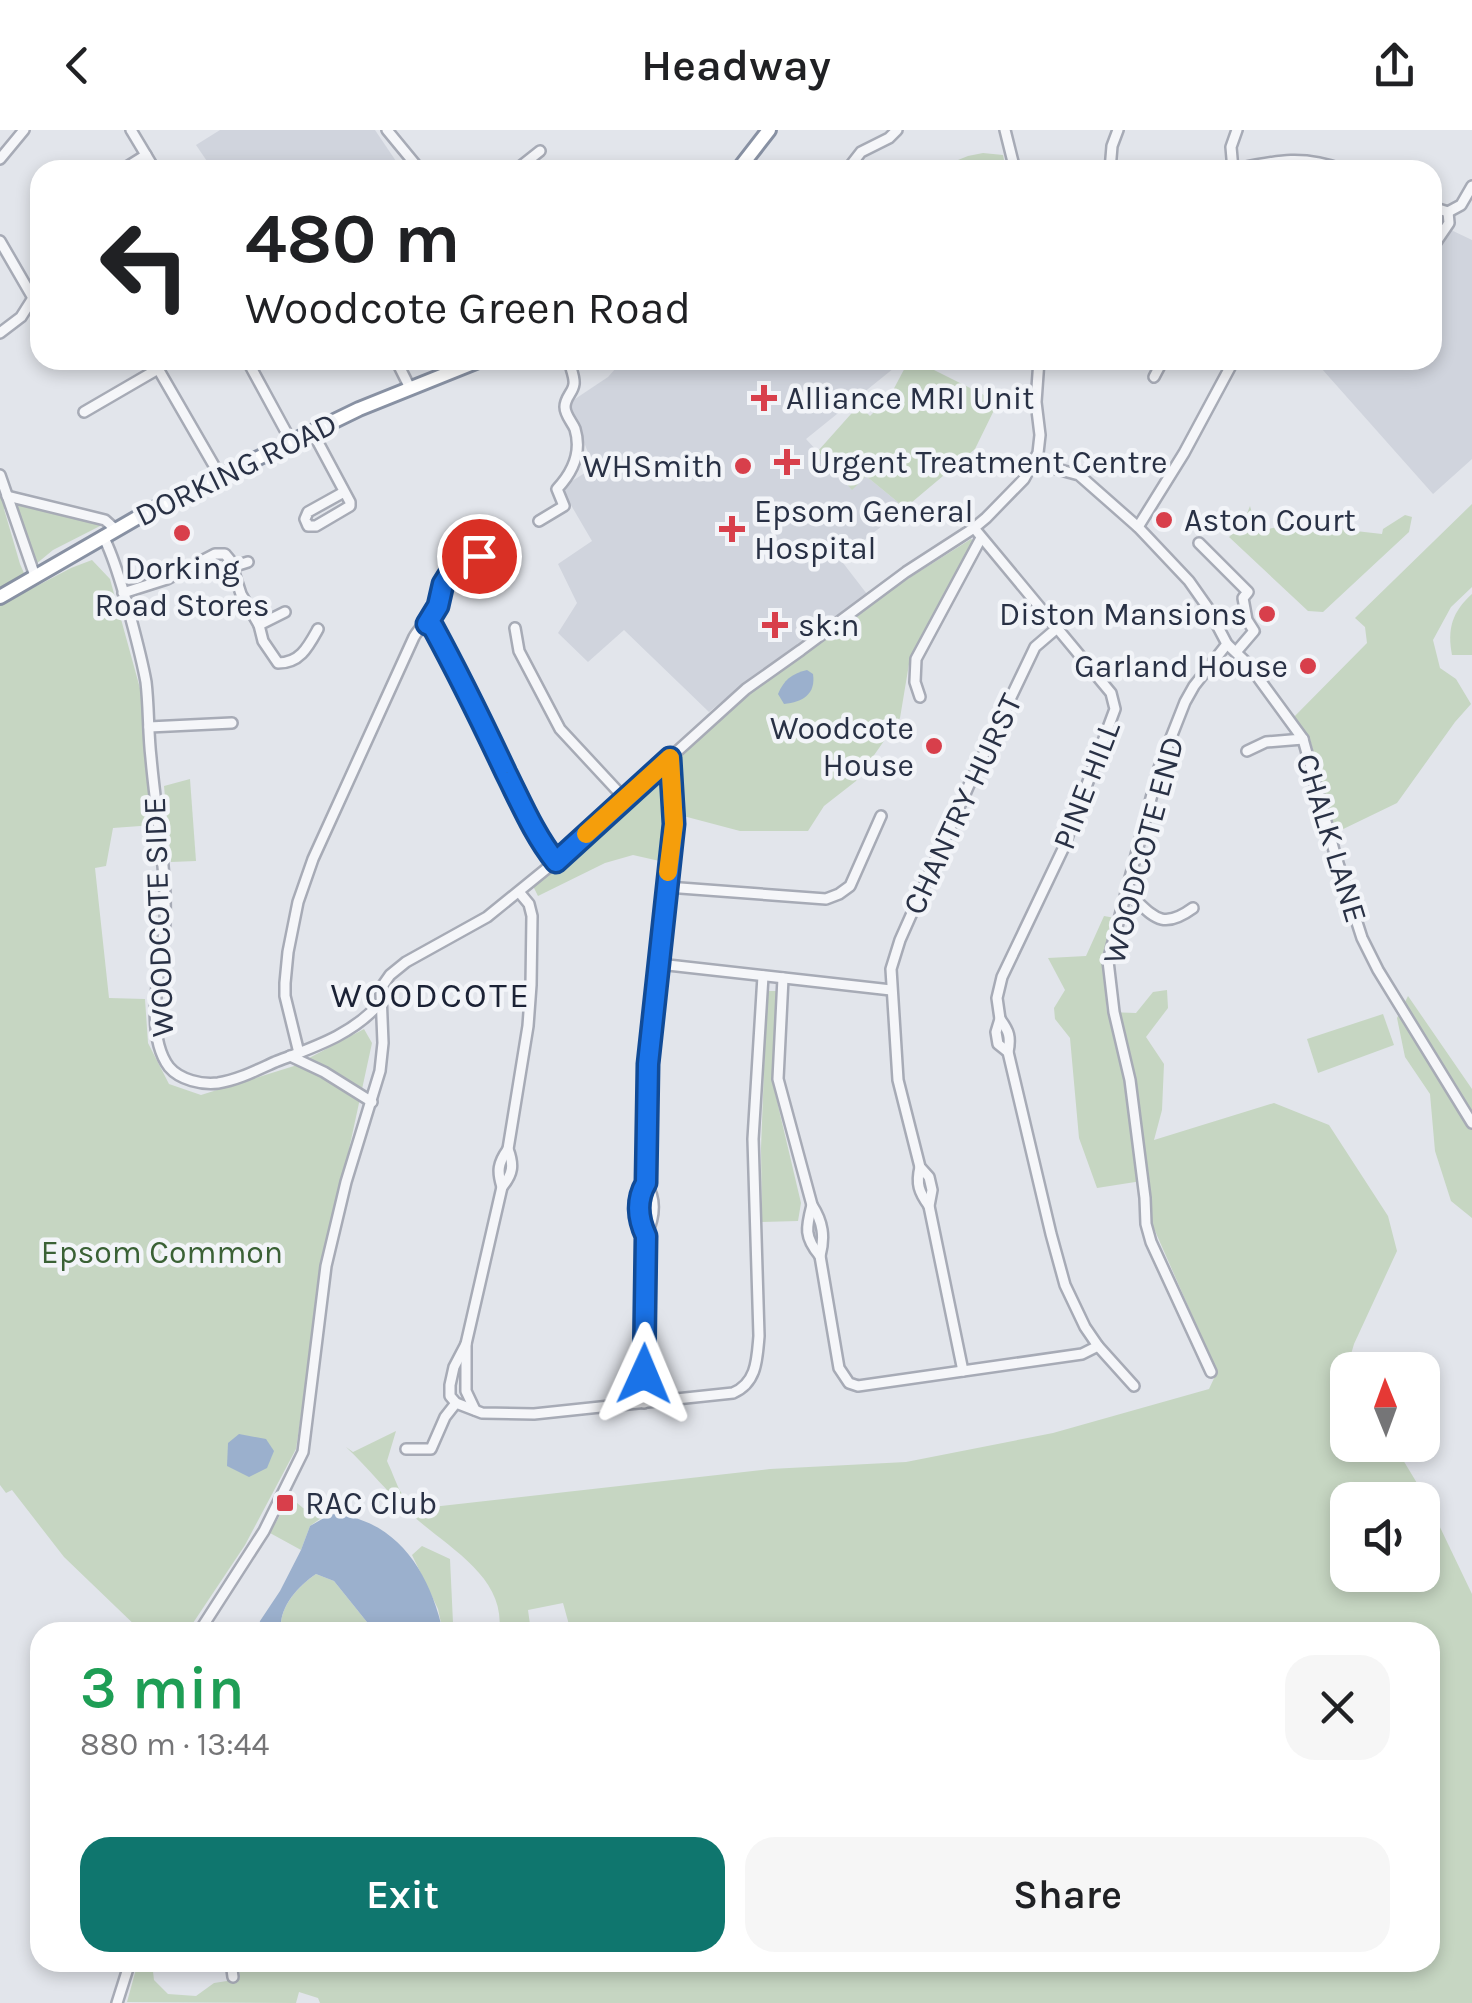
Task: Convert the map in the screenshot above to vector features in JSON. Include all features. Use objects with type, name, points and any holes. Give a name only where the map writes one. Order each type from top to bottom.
[{"type":"highway","points":[[746,160],[769,130]]},
{"type":"highway","name":"DORKING ROAD","points":[[0,596],[109,532],[220,476],[312,431],[456,370]]},
{"type":"street","points":[[0,160],[24,130]]},
{"type":"street","points":[[131,130],[149,160]]},
{"type":"street","points":[[387,130],[412,160]]},
{"type":"street","points":[[855,160],[861,152],[898,130]]},
{"type":"street","points":[[1005,130],[1013,160]]},
{"type":"street","points":[[1111,160],[1118,130]]},
{"type":"street","points":[[1232,160],[1237,130]]},
{"type":"street","points":[[528,160],[540,150]]},
{"type":"street","points":[[138,160],[146,155]]},
{"type":"street","points":[[1442,210],[1448,212],[1461,205],[1472,186]]},
{"type":"street","points":[[1442,233],[1449,223],[1448,212]]},
{"type":"street","points":[[0,240],[30,287]]},
{"type":"street","points":[[0,333],[30,306]]},
{"type":"street","points":[[84,412],[147,370]]},
{"type":"street","points":[[159,370],[220,476]]},
{"type":"street","points":[[253,370],[291,441]]},
{"type":"street","points":[[401,370],[410,388]]},
{"type":"street","points":[[539,521],[564,506],[558,488],[570,475],[577,454],[575,430],[565,408],[574,385],[570,370]]},
{"type":"street","points":[[206,1622],[264,1532],[303,1452],[332,1238],[380,1071],[383,985],[400,966],[487,917],[556,862],[746,689],[906,572],[974,528],[1032,467],[1040,443],[1036,402],[1038,370]]},
{"type":"street","points":[[1154,377],[1158,370]]},
{"type":"street","points":[[1138,528],[1229,370]]},
{"type":"street","points":[[312,431],[350,502],[348,508],[316,526],[308,526],[308,512],[344,492]]},
{"type":"street","name":"CHALK LANE","points":[[1032,467],[1079,475],[1138,528],[1189,581],[1227,644],[1249,665],[1304,739],[1362,938],[1472,1122]]},
{"type":"street","points":[[0,475],[36,576]]},
{"type":"street","points":[[7,496],[105,520],[109,532]]},
{"type":"street","name":"PINE HILL","points":[[974,528],[1110,693],[1115,709],[1064,849],[1002,976],[997,998],[1000,1018],[1009,1030],[1008,1052],[1050,1234],[1066,1285],[1085,1327],[1134,1386]]},
{"type":"street","name":"WOODCOTE SIDE","points":[[109,532],[146,683],[150,757],[164,864],[164,933],[155,1011],[158,1037],[169,1066],[180,1076],[208,1084],[234,1078],[332,1040],[367,1019],[380,1004]]},
{"type":"street","points":[[920,697],[914,682],[916,659],[982,538]]},
{"type":"street","points":[[1199,542],[1248,592],[1244,598],[1246,620],[1254,631],[1236,652]]},
{"type":"street","points":[[372,1102],[295,1054],[285,996],[290,936],[302,888],[414,637],[438,606],[448,576],[479,556],[496,552]]},
{"type":"street","points":[[124,593],[166,579],[220,553],[228,557],[241,594],[274,660],[282,664],[302,655],[318,629]]},
{"type":"street","points":[[232,566],[248,562]]},
{"type":"street","points":[[259,625],[285,612]]},
{"type":"street","points":[[427,624],[433,627],[546,850],[556,862]]},
{"type":"street","points":[[515,628],[519,651],[560,730],[625,799]]},
{"type":"street","name":"CHANTRY HURST","points":[[963,1371],[929,1206],[932,1190],[929,1177],[920,1167],[898,1080],[891,968],[969,785],[1035,647],[1056,629]]},
{"type":"street","name":"WOODCOTE END","points":[[1211,1372],[1146,1224],[1130,1080],[1114,1012],[1108,962],[1158,768],[1185,702],[1227,644]]},
{"type":"street","points":[[149,726],[232,723]]},
{"type":"street","points":[[1247,751],[1266,742],[1304,739]]},
{"type":"street","points":[[644,1403],[646,1236],[652,1222],[653,1198],[646,1183],[648,1064],[674,824],[670,758]]},
{"type":"street","points":[[667,887],[826,898],[839,894],[850,886],[881,816]]},
{"type":"street","points":[[475,1410],[466,1391],[466,1344],[502,1187],[498,1173],[508,1149],[531,985],[532,916],[529,904],[519,892]]},
{"type":"street","points":[[1127,892],[1164,920],[1177,920],[1193,908]]},
{"type":"street","points":[[660,964],[891,990]]},
{"type":"street","points":[[466,1344],[454,1367],[450,1396],[456,1403],[495,1414],[534,1414],[733,1393],[749,1382],[757,1362],[759,1314],[753,1140],[763,976]]},
{"type":"street","points":[[783,978],[778,1079],[812,1205],[806,1226],[809,1243],[820,1256],[839,1368],[849,1382],[858,1386],[1082,1354],[1098,1346]]},
{"type":"street","points":[[406,1449],[431,1449],[456,1403]]},
{"type":"street","points":[[118,2003],[127,1972]]},
{"type":"street","points":[[232,1972],[232,1978]]},
{"type":"shaded area","points":[[220,130],[375,130],[395,160],[206,160],[196,145]]},
{"type":"shaded area","points":[[1451,230],[1472,240],[1472,459],[1433,494],[1323,370],[1442,370],[1442,242]]},
{"type":"shaded area","name":"Epsom General Hospital","points":[[614,370],[892,370],[806,439],[852,489],[866,476],[905,508],[840,559],[867,594],[709,712],[624,630],[588,662],[558,633],[577,603],[558,564],[592,541],[561,488],[591,469],[592,463],[569,403]]},
{"type":"green space","points":[[1003,155],[1004,160],[958,160]]},
{"type":"green space","points":[[904,370],[934,370],[998,402],[975,449],[905,508],[866,476],[852,490],[818,451],[859,405],[870,416],[890,396]]},
{"type":"green space","name":"Epsom Common","points":[[0,483],[20,564],[31,589],[92,560],[110,579],[141,692],[154,825],[113,828],[106,866],[95,868],[109,998],[145,999],[148,1043],[169,1084],[201,1095],[294,1066],[364,1029],[372,1043],[322,1274],[296,1449],[245,1545],[194,1622],[132,1622],[64,1557],[12,1490],[6,1493],[0,1485]]},
{"type":"green space","points":[[16,501],[102,525],[53,550],[36,564],[14,505]]},
{"type":"green space","points":[[1472,504],[1472,587],[1451,607],[1433,640],[1440,668],[1456,679],[1471,704],[1397,803],[1335,833],[1310,739],[1289,722],[1367,643],[1365,627],[1355,618]]},
{"type":"green space","points":[[1250,506],[1257,531],[1294,524],[1382,534],[1383,529],[1405,515],[1412,517],[1409,532],[1323,612],[1308,611],[1229,537],[1243,524]]},
{"type":"green space","points":[[971,539],[977,543],[959,566],[910,658],[900,718],[856,781],[824,806],[808,831],[740,831],[672,813],[675,759],[759,685],[882,595]]},
{"type":"green space","points":[[1472,594],[1472,655],[1452,655],[1453,622]]},
{"type":"green space","points":[[190,779],[196,861],[171,862],[164,786]]},
{"type":"green space","points":[[659,779],[667,782],[664,862],[633,855],[605,863],[538,896],[533,886]]},
{"type":"green space","points":[[1104,916],[1115,918],[1103,962],[1107,1012],[1136,1013],[1153,992],[1167,990],[1168,1008],[1146,1037],[1164,1064],[1162,1110],[1154,1140],[1274,1103],[1329,1125],[1388,1216],[1397,1251],[1352,1352],[1330,1352],[1330,1462],[1404,1462],[1416,1482],[1330,1482],[1330,1592],[1440,1592],[1440,1527],[1472,1594],[1472,2003],[320,2003],[318,1998],[299,1992],[296,2003],[127,2002],[135,1972],[153,1972],[154,1980],[168,1994],[196,1996],[214,1983],[240,1979],[240,1972],[1440,1972],[1440,1622],[568,1622],[563,1603],[528,1610],[530,1622],[499,1622],[494,1595],[471,1564],[403,1506],[346,1447],[353,1452],[396,1431],[387,1461],[400,1491],[410,1501],[441,1506],[770,1469],[906,1462],[1053,1433],[1209,1389],[1217,1372],[1152,1224],[1148,1180],[1097,1188],[1079,1138],[1070,1038],[1055,1019],[1054,1008],[1065,990],[1048,958],[1086,956]]},
{"type":"green space","points":[[767,991],[777,991],[772,1080],[801,1203],[798,1221],[762,1222]]},
{"type":"green space","points":[[1408,996],[1472,1089],[1472,1218],[1451,1201],[1435,1151],[1430,1094],[1405,1057],[1397,1018]]},
{"type":"green space","points":[[1383,1014],[1394,1045],[1318,1073],[1307,1039]]},
{"type":"green space","points":[[290,1497],[303,1508],[324,1516],[310,1526],[301,1550],[270,1533]]},
{"type":"green space","points":[[422,1546],[450,1559],[453,1622],[441,1622],[412,1555]]},
{"type":"green space","points":[[316,1574],[334,1581],[367,1622],[281,1622],[290,1599]]},
{"type":"water","points":[[807,670],[813,674],[810,692],[802,699],[784,704],[778,694],[783,685]]},
{"type":"water","points":[[239,1434],[266,1439],[274,1451],[267,1468],[249,1477],[227,1466],[228,1443]]},
{"type":"water","points":[[331,1514],[375,1526],[392,1538],[419,1570],[440,1622],[367,1622],[334,1581],[316,1574],[290,1599],[281,1622],[260,1622],[280,1591],[310,1526]]},
{"type":"slow traffic","points":[[586,834],[670,758],[674,824],[668,872]]},
{"type":"place","name":"Alliance MRI Unit","points":[[764,398]]},
{"type":"place","name":"Urgent Treatment Centre","points":[[787,462]]},
{"type":"place","name":"WHSmith","points":[[743,466]]},
{"type":"place","name":"Aston Court","points":[[1164,520]]},
{"type":"place","name":"Epsom General Hospital","points":[[732,529]]},
{"type":"place","name":"Dorking Road Stores","points":[[182,533]]},
{"type":"place","name":"Diston Mansions","points":[[1267,614]]},
{"type":"place","name":"sk:n","points":[[775,625]]},
{"type":"place","name":"Garland House","points":[[1308,666]]},
{"type":"place","name":"Woodcote House","points":[[934,746]]},
{"type":"place","name":"RAC Club","points":[[285,1503]]},
{"type":"district","name":"WOODCOTE","points":[[431,995]]},
{"type":"route","points":[[479,556],[448,576],[427,624],[433,627],[546,850],[556,862],[670,758],[674,824],[648,1064],[646,1183],[640,1198],[640,1222],[646,1236],[644,1374]]}]
